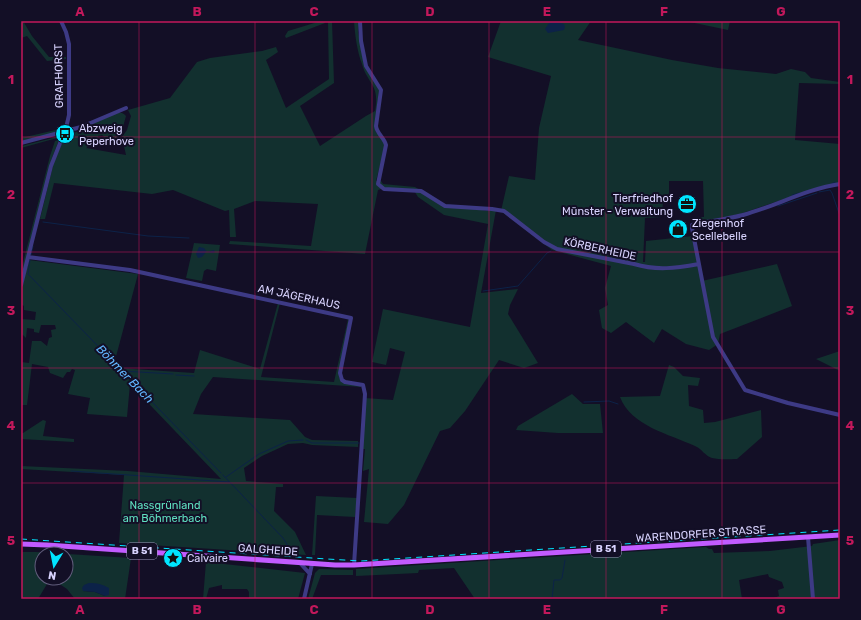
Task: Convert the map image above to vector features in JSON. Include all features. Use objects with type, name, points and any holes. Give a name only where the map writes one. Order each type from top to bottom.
[{"type":"main road","name":"WARENDORFER STRASSE","points":[[443,560],[840,535]]},
{"type":"main road","name":"GALGHEIDE","points":[[21,544],[55,545],[312,564],[354,565],[443,560]]},
{"type":"street","name":"GRAFHORST","points":[[61,21],[69,44],[69,108],[68,121],[64,132]]},
{"type":"street","name":"KÖRBERHEIDE","points":[[360,21],[361,41],[366,66],[381,90],[377,132],[385,139],[386,145],[378,184],[384,189],[421,191],[445,206],[504,211],[544,242],[557,249],[634,264],[646,268],[666,269],[699,264]]},
{"type":"street","points":[[21,143],[81,127],[126,108]]},
{"type":"street","points":[[21,285],[51,166],[64,132]]},
{"type":"street","points":[[840,184],[798,195],[743,215],[692,225],[713,337],[745,390],[788,403],[840,415]]},
{"type":"street","name":"AM JÄGERHAUS","points":[[28,257],[130,270],[351,318],[340,373],[342,380],[345,382],[363,384],[365,394],[354,565]]},
{"type":"street","points":[[808,537],[813,599]]},
{"type":"street","points":[[300,563],[310,574]]},
{"type":"street","points":[[304,599],[312,564]]},
{"type":"green space","points":[[21,21],[23,21],[32,36],[49,57],[66,57],[66,59],[47,61],[27,36],[21,38]]},
{"type":"green space","points":[[324,21],[325,23],[286,38],[285,36],[288,31]]},
{"type":"green space","points":[[328,21],[332,21],[334,83],[300,106],[320,146],[375,111],[375,90],[364,71],[356,43],[354,21],[359,21],[358,32],[365,66],[379,90],[375,125],[376,132],[383,140],[385,146],[376,181],[381,181],[383,184],[415,187],[443,204],[488,211],[496,210],[481,293],[518,289],[510,305],[508,314],[538,363],[524,368],[499,360],[465,411],[450,428],[440,431],[404,505],[388,524],[364,522],[369,469],[363,471],[365,449],[362,449],[365,398],[393,400],[405,352],[390,348],[386,365],[372,362],[383,309],[470,327],[488,224],[444,215],[418,197],[413,189],[384,188],[378,190],[365,254],[229,244],[230,241],[311,246],[318,204],[255,201],[234,209],[236,237],[230,237],[229,210],[225,211],[173,190],[152,194],[54,183],[45,219],[40,219],[55,157],[66,135],[72,134],[106,117],[122,113],[126,116],[119,141],[110,142],[102,135],[98,136],[98,141],[86,148],[126,155],[122,137],[127,130],[131,116],[128,110],[170,98],[197,62],[210,58],[262,51],[276,47],[278,52],[266,60],[286,108],[329,79]]},
{"type":"green space","points":[[501,21],[591,21],[578,40],[718,68],[776,74],[791,69],[805,72],[811,78],[840,82],[840,84],[799,83],[795,140],[840,144],[840,183],[790,197],[740,214],[698,222],[698,217],[704,217],[703,181],[669,181],[669,199],[663,200],[662,217],[645,218],[643,262],[645,262],[646,241],[693,236],[702,281],[777,264],[792,306],[720,334],[718,344],[709,350],[686,344],[662,329],[654,343],[626,322],[611,333],[602,328],[599,310],[608,305],[605,288],[611,266],[552,250],[501,211],[509,176],[535,180],[539,128],[551,76],[488,57]]},
{"type":"green space","points":[[685,21],[730,21],[728,30]]},
{"type":"green space","points":[[60,129],[62,130],[60,132],[21,141],[21,138]]},
{"type":"green space","points":[[57,138],[21,148],[21,146]]},
{"type":"green space","points":[[59,140],[52,158],[21,280],[21,267],[50,156],[55,141]]},
{"type":"green space","points":[[194,243],[220,245],[216,271],[207,269],[204,271],[202,281],[186,278]]},
{"type":"green space","name":"Nassgrünland am Böhmerbach","points":[[29,260],[138,274],[114,364],[118,368],[194,373],[200,350],[260,369],[278,303],[280,303],[261,377],[334,382],[349,319],[339,378],[362,387],[213,377],[201,394],[193,414],[290,420],[305,437],[312,440],[358,441],[358,447],[312,445],[303,443],[288,444],[262,456],[244,468],[246,481],[283,484],[283,487],[276,487],[274,511],[295,532],[306,555],[119,543],[124,475],[21,469],[21,466],[128,471],[221,479],[130,384],[127,417],[87,414],[90,398],[68,394],[75,370],[72,369],[70,372],[67,372],[63,378],[50,373],[48,367],[32,364],[27,405],[21,405],[21,362],[29,363],[32,341],[41,341],[47,346],[49,338],[52,337],[51,330],[56,329],[55,325],[41,325],[39,333],[34,332],[34,329],[27,328],[26,338],[21,333],[21,319],[35,320],[36,312],[24,310],[24,306],[21,304],[21,291]]},
{"type":"green space","points":[[840,351],[840,371],[816,359]]},
{"type":"green space","points":[[669,365],[674,367],[683,376],[700,378],[698,386],[688,385],[689,406],[703,410],[704,423],[715,422],[761,410],[762,437],[737,459],[715,459],[707,456],[695,446],[663,433],[642,422],[625,407],[620,397],[660,396]]},
{"type":"green space","points":[[572,394],[583,404],[600,404],[603,433],[558,433],[516,430],[518,426]]},
{"type":"green space","points":[[43,420],[46,421],[43,436],[74,439],[74,442],[21,439],[21,433]]},
{"type":"green space","points":[[316,496],[357,498],[355,517],[317,515],[315,555],[312,555]]},
{"type":"green space","points":[[840,540],[840,599],[771,599],[779,596],[778,590],[784,588],[782,582],[769,577],[768,574],[739,580],[742,599],[475,599],[454,568],[419,570],[418,573],[356,576],[356,569],[706,547],[712,549],[714,553],[770,551],[812,546],[813,544]]},
{"type":"green space","points":[[21,552],[34,552],[34,586],[46,586],[38,599],[24,599],[21,595]]},
{"type":"green space","points":[[74,554],[131,558],[125,599],[75,599],[62,586],[74,586]],"holes":[[[109,588],[105,596],[95,592],[83,591]]]},
{"type":"green space","points":[[206,562],[305,573],[298,599],[249,599],[249,592],[247,589],[222,589],[222,585],[209,588],[206,599],[203,599]]},
{"type":"green space","points":[[319,569],[353,570],[353,575],[321,575],[312,599],[308,599],[315,573]]},
{"type":"water","points":[[553,21],[564,24],[564,30],[548,33],[545,29],[549,23]]},
{"type":"water","points":[[199,247],[204,248],[207,252],[214,250],[215,252],[213,253],[206,252],[202,257],[198,258],[196,254]]},
{"type":"water","points":[[89,583],[99,584],[109,588],[109,595],[105,596],[95,592],[83,591],[82,588],[84,585]]},
{"type":"waterway","points":[[831,184],[835,182]]},
{"type":"waterway","points":[[819,192],[830,190],[840,216]]},
{"type":"waterway","points":[[792,195],[799,193]]},
{"type":"waterway","points":[[778,206],[817,193]]},
{"type":"waterway","points":[[43,222],[148,236],[189,238]]},
{"type":"waterway","points":[[31,255],[33,246]]},
{"type":"waterway","points":[[483,291],[518,286],[547,253],[551,251]]},
{"type":"waterway","name":"Böhmer Bach","points":[[30,260],[28,274],[221,473]]},
{"type":"waterway","points":[[122,371],[173,374]]},
{"type":"waterway","points":[[176,375],[194,376]]},
{"type":"waterway","points":[[584,402],[609,401],[618,404]]},
{"type":"waterway","points":[[226,477],[259,454],[288,441],[303,440]]},
{"type":"waterway","points":[[306,440],[312,443],[359,443]]},
{"type":"waterway","points":[[71,471],[229,482]]},
{"type":"waterway","name":"Böhmer Bach","points":[[223,475],[283,538],[288,546]]},
{"type":"waterway","name":"Böhmer Bach","points":[[289,550],[291,555]]},
{"type":"waterway","points":[[552,599],[554,580],[560,580],[562,578],[565,560]]},
{"type":"railway","points":[[21,539],[361,561],[840,530]]},
{"type":"place","name":"Abzweig Peperhove","points":[[65,134]]},
{"type":"place","name":"Tierfriedhof Münster - Verwaltung","points":[[687,204]]},
{"type":"place","name":"Ziegenhof Scellebelle","points":[[678,229]]},
{"type":"place","name":"Calvaire","points":[[173,558]]}]
